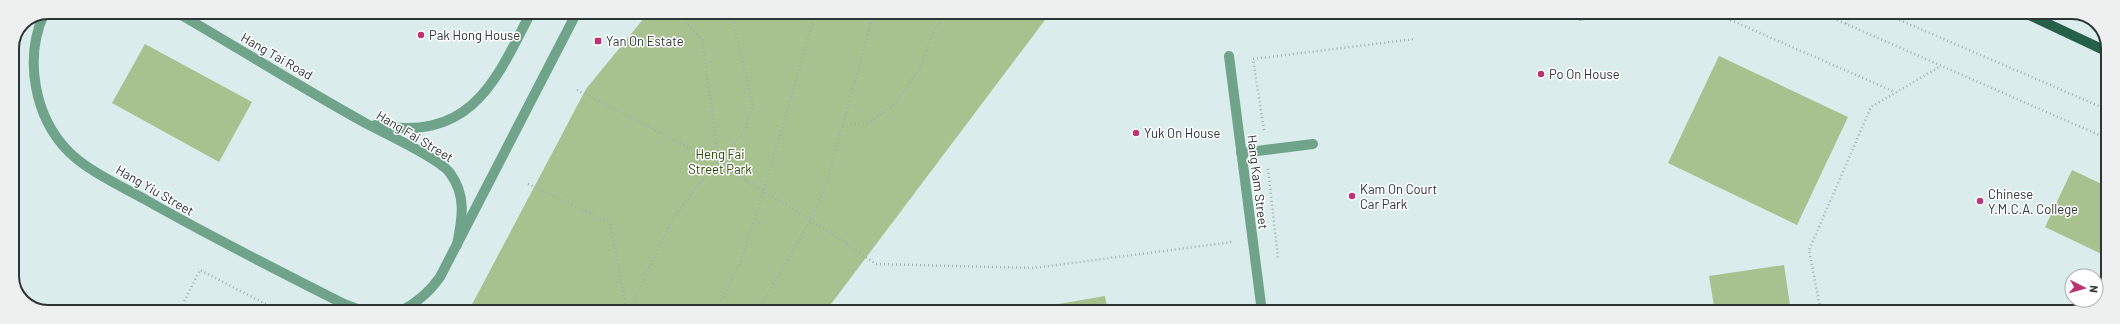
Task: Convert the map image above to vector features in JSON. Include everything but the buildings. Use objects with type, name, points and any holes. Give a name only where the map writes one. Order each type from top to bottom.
[{"type":"main road","points":[[2038,19],[2101,49]]},
{"type":"street","name":"Hang Tai Road","points":[[188,19],[365,123]]},
{"type":"street","name":"Hang Fai Street","points":[[365,123],[416,129],[443,123],[469,108],[492,84],[527,19]]},
{"type":"street","name":"Hang Fai Street","points":[[413,305],[431,291],[440,277],[573,19]]},
{"type":"street","name":"Hang Yiu Street","points":[[42,20],[34,46],[33,64],[35,81],[42,108],[52,130],[69,152],[96,172],[197,229],[347,305]]},
{"type":"street","name":"Hang Kam Street","points":[[1229,56],[1261,305]]},
{"type":"street","name":"Hang Fai Street","points":[[365,123],[436,161],[449,171],[458,185],[463,204],[457,245]]},
{"type":"street","points":[[1241,153],[1313,144]]},
{"type":"path","points":[[683,19],[702,40],[719,164]]},
{"type":"path","points":[[631,305],[674,218],[700,183],[719,164],[746,128],[753,103],[734,27],[734,19]]},
{"type":"path","points":[[719,305],[739,265],[764,190],[814,19]]},
{"type":"path","points":[[761,305],[812,220],[827,182],[872,19]]},
{"type":"path","points":[[843,126],[869,123],[895,104],[920,68],[934,30],[943,19]]},
{"type":"path","points":[[1728,19],[1896,92]]},
{"type":"path","points":[[1835,19],[2101,136]]},
{"type":"path","points":[[1846,24],[1848,19]]},
{"type":"path","points":[[1897,19],[2101,107]]},
{"type":"path","points":[[1820,305],[1809,250],[1871,107],[1941,66]]},
{"type":"path","points":[[577,90],[719,164],[764,190],[812,220],[876,264],[1034,268],[1253,239]]},
{"type":"path","points":[[528,184],[610,223],[627,305]]},
{"type":"path","points":[[182,305],[200,270],[268,305]]},
{"type":"green space","name":"Heng Fai Street Park","points":[[643,19],[1046,19],[830,305],[472,305],[586,89]]},
{"type":"green space","points":[[1579,19],[1590,19],[1579,21]]},
{"type":"green space","points":[[145,44],[252,102],[219,162],[112,103]]},
{"type":"green space","points":[[1719,56],[1848,117],[1797,225],[1668,163]]},
{"type":"green space","points":[[2072,170],[2101,184],[2101,254],[2045,227]]},
{"type":"green space","points":[[1784,265],[1790,305],[1714,305],[1709,276]]},
{"type":"green space","points":[[1105,296],[1107,305],[1052,305]]},
{"type":"place","name":"Pak Hong House","points":[[421,35]]},
{"type":"place","name":"Yan On Estate","points":[[598,41]]},
{"type":"place","name":"Po On House","points":[[1541,74]]},
{"type":"place","name":"Yuk On House","points":[[1136,133]]},
{"type":"place","name":"Kam On Court Car Park","points":[[1352,196]]},
{"type":"place","name":"Chinese Y.M.C.A. College","points":[[1980,201]]}]
